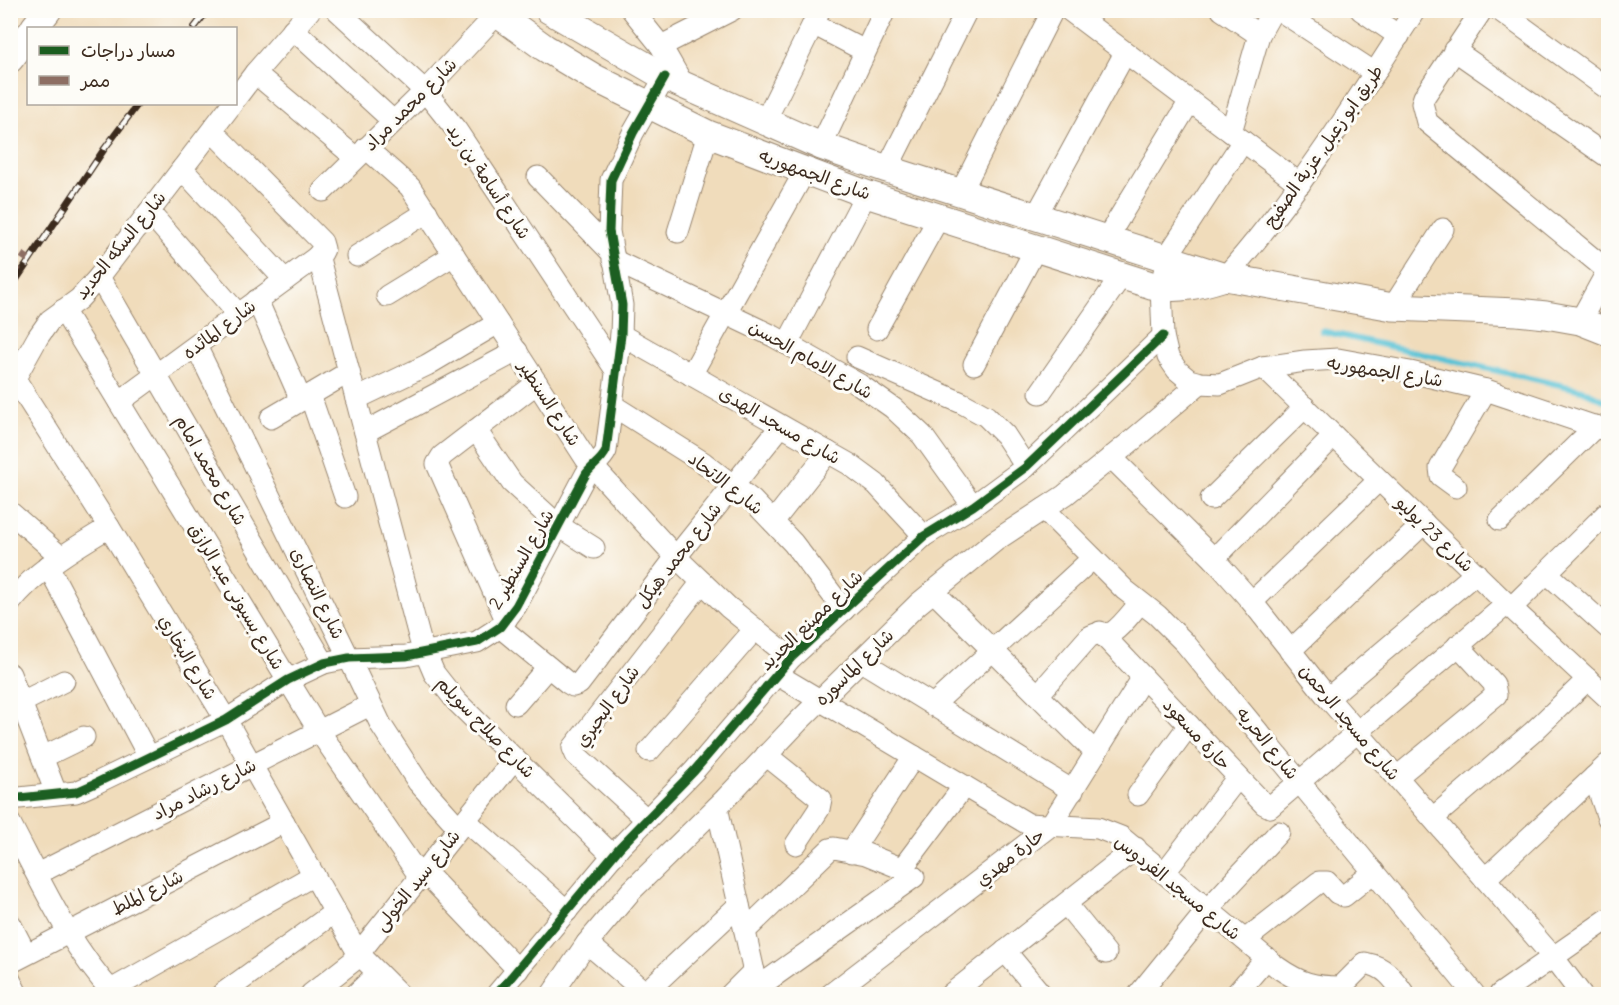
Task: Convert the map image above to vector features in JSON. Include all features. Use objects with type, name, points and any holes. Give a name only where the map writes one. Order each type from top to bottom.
[{"type":"main road","name":"شارع الجمهوريه","points":[[549,10],[584,33],[675,82],[821,146],[887,170],[1225,277],[1393,307],[1546,315],[1580,321],[1608,332]]},
{"type":"main road","name":"شارع الجمهوريه","points":[[494,13],[575,66],[708,134],[866,194],[1161,287],[1197,286],[1225,277]]},
{"type":"main road","points":[[10,59],[27,35]]},
{"type":"street","points":[[237,98],[255,73],[310,10]]},
{"type":"street","name":"شارع أسامة بن زيد","points":[[338,10],[425,91],[457,131],[617,372]]},
{"type":"street","points":[[632,10],[661,46],[675,82]]},
{"type":"street","points":[[821,146],[885,10]]},
{"type":"street","points":[[887,170],[967,10]]},
{"type":"street","points":[[961,192],[1053,10]]},
{"type":"street","points":[[1069,10],[1300,184]]},
{"type":"street","points":[[1222,10],[1259,35]]},
{"type":"street","points":[[1200,383],[1189,380],[1177,370],[1168,357],[1163,336],[1161,287],[1167,257],[1237,137],[1259,35],[1273,10]]},
{"type":"street","points":[[1279,10],[1375,73]]},
{"type":"street","points":[[1361,10],[1399,36]]},
{"type":"street","name":"طريق ابو زعبل, عزبة الصفيح","points":[[1225,277],[1252,247],[1300,184],[1415,10]]},
{"type":"street","points":[[1482,10],[1424,97],[1422,103],[1427,122],[1608,270],[1580,321]]},
{"type":"street","points":[[1499,10],[1608,89]]},
{"type":"street","points":[[661,46],[730,11]]},
{"type":"street","name":"شارع محمد مراد","points":[[323,191],[425,91],[494,13]]},
{"type":"street","points":[[765,121],[817,17],[865,51]]},
{"type":"street","points":[[293,29],[393,121]]},
{"type":"street","points":[[1454,50],[1608,157]]},
{"type":"street","points":[[1036,216],[1125,53]]},
{"type":"street","name":"شارع السنطير","points":[[255,73],[410,187],[592,466],[676,557],[754,629],[791,658]]},
{"type":"street","name":"شارع السنطير 2","points":[[10,799],[76,792],[226,720],[288,680],[324,663],[350,658],[406,656],[477,642],[503,623],[516,606],[592,466],[604,456],[606,451],[617,372],[622,305],[609,231],[611,180],[648,104],[675,82]]},
{"type":"street","points":[[1107,238],[1190,101]]},
{"type":"street","name":"شارع السكه الحديد","points":[[13,383],[50,320],[79,299],[99,276],[231,105]]},
{"type":"street","name":"شارع صلاح سويلم","points":[[212,131],[322,242],[324,249],[318,255],[420,640],[434,673],[456,701],[613,856]]},
{"type":"street","points":[[678,232],[708,134]]},
{"type":"street","points":[[182,169],[285,280]]},
{"type":"street","points":[[691,375],[805,171]]},
{"type":"street","points":[[538,177],[613,257]]},
{"type":"street","points":[[787,344],[866,194]]},
{"type":"street","points":[[149,212],[238,314]]},
{"type":"street","points":[[357,256],[427,212]]},
{"type":"street","points":[[877,329],[939,217]]},
{"type":"street","points":[[1393,307],[1443,229]]},
{"type":"street","points":[[974,364],[1036,248]]},
{"type":"street","name":"شارع المائده","points":[[119,402],[318,255]]},
{"type":"street","points":[[387,296],[454,255]]},
{"type":"street","name":"شارع الامام الحسن","points":[[613,257],[787,344],[860,385],[893,408],[922,435],[972,506]]},
{"type":"street","name":"شارع محمد امام","points":[[99,276],[324,663]]},
{"type":"street","points":[[1040,393],[1122,276]]},
{"type":"street","points":[[257,300],[297,390],[313,404],[345,497]]},
{"type":"street","name":"شارع بسيونى عبد الرازق","points":[[63,310],[319,731],[422,874],[518,970]]},
{"type":"street","points":[[356,399],[427,365],[498,323]]},
{"type":"street","name":"شارع مسجد الهدى","points":[[621,335],[849,464],[876,484],[924,536]]},
{"type":"street","name":"شارع مصنع الحديد","points":[[497,994],[613,856],[694,771],[791,658],[924,536],[972,506],[1026,467],[1163,336]]},
{"type":"street","name":"شارع النصارى","points":[[196,346],[350,658],[370,705],[418,782],[462,824],[567,911]]},
{"type":"street","points":[[365,432],[517,351]]},
{"type":"street","points":[[857,357],[962,403],[986,416],[1005,435],[1026,467]]},
{"type":"street","name":"شارع الجمهوريه","points":[[1200,383],[1220,384],[1263,367],[1305,360],[1338,359],[1410,372],[1486,390],[1602,428]]},
{"type":"street","name":"شارع 23 يوليو","points":[[1263,367],[1424,524],[1608,698]]},
{"type":"street","points":[[271,418],[349,372]]},
{"type":"street","name":"شارع البخاري","points":[[13,383],[109,527],[226,720],[358,953],[399,994]]},
{"type":"street","points":[[516,704],[548,667],[503,623],[437,467],[440,458],[537,383]]},
{"type":"street","name":"شارع الماسوره","points":[[552,994],[587,943],[632,891],[820,700],[933,591],[995,541],[1044,509],[1111,457],[1200,383]]},
{"type":"street","points":[[1456,487],[1441,476],[1440,468],[1486,390]]},
{"type":"street","name":"شارع الاتحاد","points":[[612,405],[704,463],[752,500],[792,543],[844,610]]},
{"type":"street","points":[[1211,499],[1305,407]]},
{"type":"street","name":"شارع محمد هيكل","points":[[548,667],[567,683],[576,685],[581,682],[676,557],[781,426]]},
{"type":"street","points":[[1500,520],[1602,428]]},
{"type":"street","points":[[476,430],[512,483],[559,526],[594,548]]},
{"type":"street","points":[[1214,559],[1334,436]]},
{"type":"street","points":[[773,522],[828,452]]},
{"type":"street","name":"شارع مسجد الرحمن","points":[[1111,457],[1214,559],[1252,602],[1329,698],[1553,957],[1581,994]]},
{"type":"street","points":[[1252,602],[1379,480]]},
{"type":"street","name":"شارع الحريه","points":[[1044,509],[1140,603],[1185,643],[1474,994]]},
{"type":"street","points":[[10,513],[55,562],[149,757]]},
{"type":"street","points":[[1290,651],[1424,524]]},
{"type":"street","points":[[1299,782],[1458,645],[1604,524]]},
{"type":"street","points":[[11,601],[55,562],[109,527]]},
{"type":"street","points":[[933,705],[1093,558]]},
{"type":"street","points":[[1329,698],[1476,573]]},
{"type":"street","points":[[1546,573],[1608,628]]},
{"type":"street","name":"شارع البحيري","points":[[646,819],[576,755],[573,748],[702,582]]},
{"type":"street","points":[[933,591],[1096,753]]},
{"type":"street","points":[[1038,695],[1089,636],[1114,631],[1140,603]]},
{"type":"street","points":[[649,751],[754,629]]},
{"type":"street","name":"حارة مسعود","points":[[1100,632],[1264,804],[1269,807],[1299,782]]},
{"type":"street","points":[[1397,777],[1496,695],[1494,684],[1458,645]]},
{"type":"street","points":[[861,661],[1073,791]]},
{"type":"street","points":[[10,674],[56,793]]},
{"type":"street","name":"شارع مسجد الفردوس","points":[[776,674],[1028,824],[1098,828],[1121,837],[1296,980],[1318,987],[1341,987],[1365,963],[1375,965],[1391,976],[1404,994]]},
{"type":"street","name":"حارة مهدي","points":[[831,994],[1050,826],[1143,676]]},
{"type":"street","points":[[1433,818],[1539,727],[1588,679]]},
{"type":"street","points":[[22,702],[64,681]]},
{"type":"street","name":"شارع رشاد مراد","points":[[37,874],[370,705]]},
{"type":"street","points":[[1138,795],[1189,725]]},
{"type":"street","points":[[43,757],[84,737]]},
{"type":"street","points":[[766,755],[821,799],[821,806],[796,844]]},
{"type":"street","points":[[851,852],[914,756]]},
{"type":"street","name":"شارع سيد الخولى","points":[[311,994],[352,962],[514,759]]},
{"type":"street","points":[[1601,771],[1608,818]]},
{"type":"street","points":[[1485,879],[1601,771]]},
{"type":"street","points":[[1165,872],[1238,777]]},
{"type":"street","points":[[745,931],[827,852],[834,848],[866,854],[898,867],[904,866],[964,786]]},
{"type":"street","points":[[717,807],[757,985]]},
{"type":"street","name":"شارع الملط","points":[[18,958],[284,822]]},
{"type":"street","points":[[11,827],[69,932],[110,993],[314,875]]},
{"type":"street","points":[[1138,994],[1209,909],[1279,832]]},
{"type":"street","points":[[951,994],[1136,848]]},
{"type":"street","points":[[1245,940],[1315,884],[1327,882],[1337,893],[1344,896],[1374,872]]},
{"type":"street","points":[[731,994],[757,985],[914,877]]},
{"type":"street","points":[[1066,904],[1106,953]]},
{"type":"street","points":[[587,943],[646,994],[739,905]]},
{"type":"street","points":[[222,994],[335,912]]},
{"type":"street","points":[[1510,992],[1553,957],[1608,919]]},
{"type":"street","points":[[10,923],[18,958]]},
{"type":"street","points":[[1005,951],[1041,994]]},
{"type":"street","points":[[1236,994],[1267,958]]},
{"type":"street","points":[[356,994],[378,973]]},
{"type":"street","points":[[10,980],[16,994]]},
{"type":"waterway","points":[[1322,331],[1582,390],[1608,402]]},
{"type":"railway","points":[[195,27],[208,10]]},
{"type":"railway","points":[[10,289],[105,148],[137,105]]},
{"type":"marked path","points":[[10,279],[27,254]]},
{"type":"cycle path","points":[[10,799],[76,792],[226,720],[288,680],[324,663],[349,658],[406,656],[477,642],[500,627],[516,606],[586,474],[606,451],[621,335],[622,305],[609,231],[611,180],[633,133],[665,77]]},
{"type":"cycle path","points":[[497,994],[620,847],[694,771],[791,658],[924,536],[973,506],[1026,467],[1163,336]]}]
